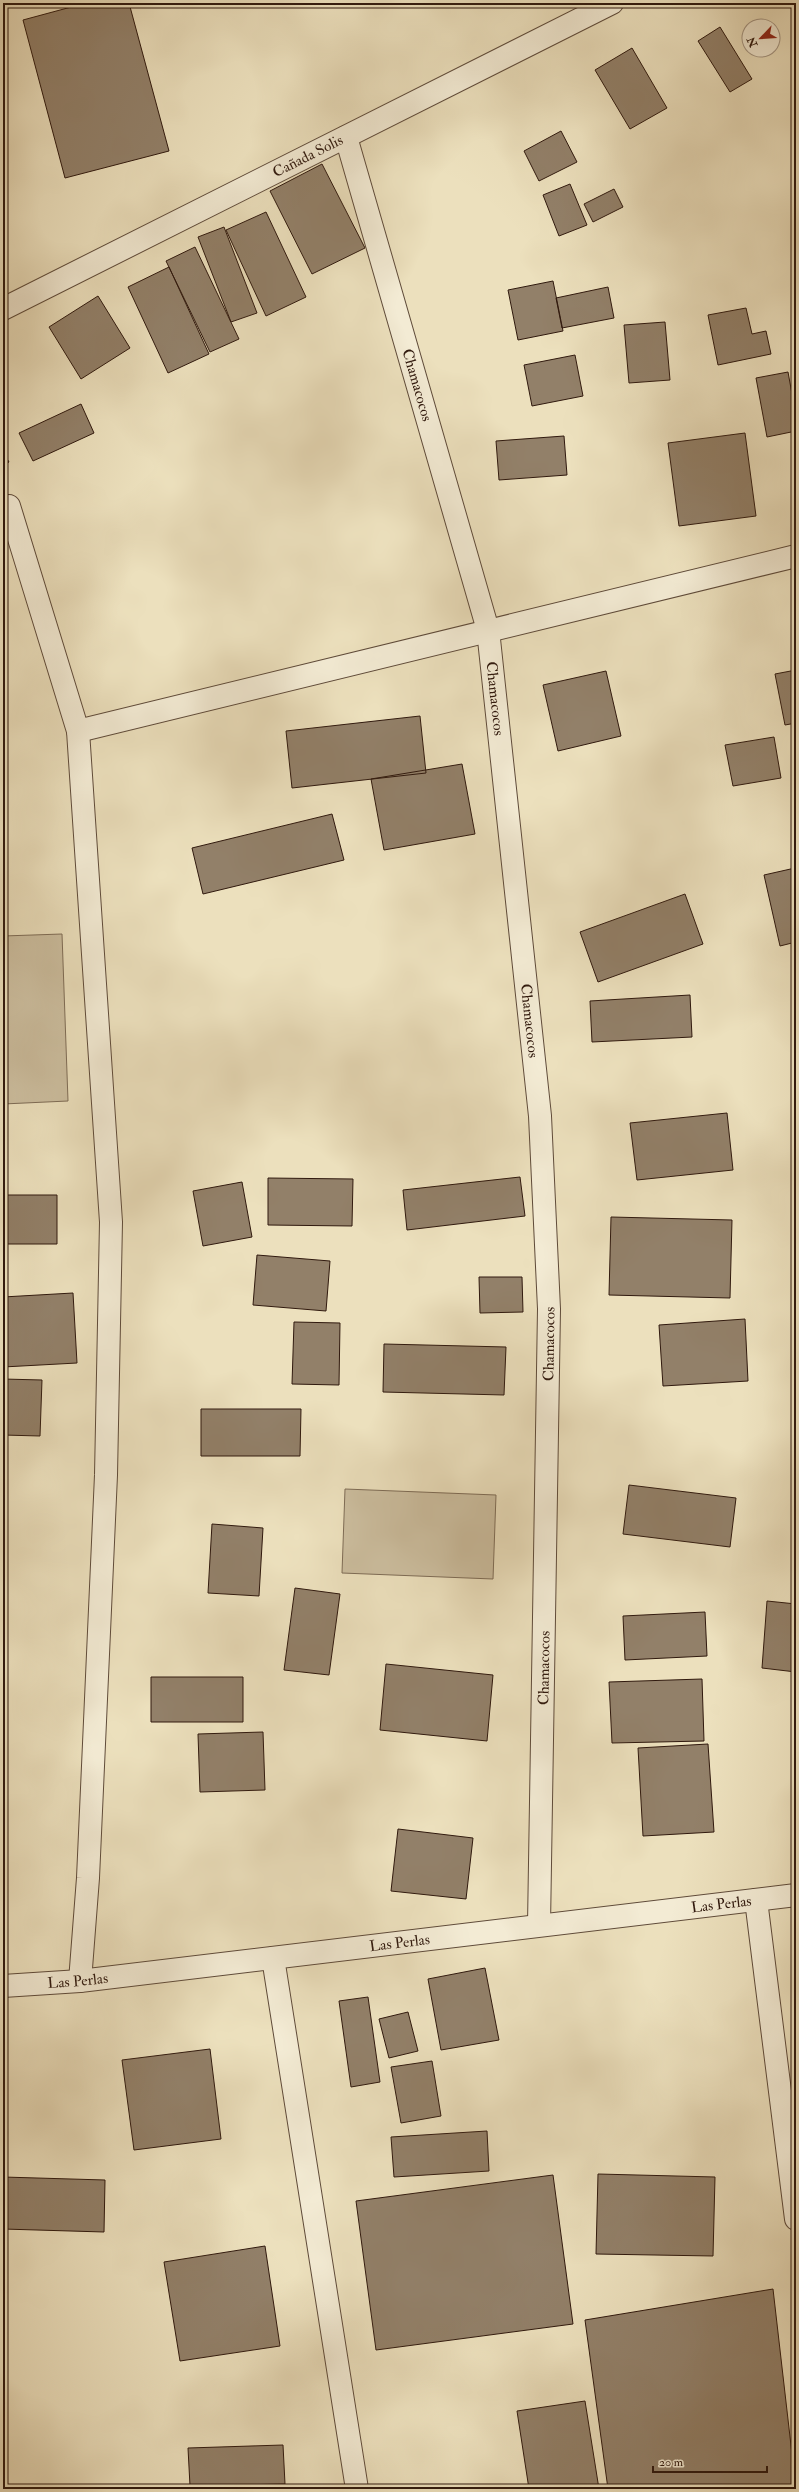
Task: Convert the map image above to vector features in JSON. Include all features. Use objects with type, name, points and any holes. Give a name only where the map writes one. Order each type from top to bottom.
[{"type":"street","name":"Cañada Solis","points":[[3,309],[612,3]]},
{"type":"street","name":"Chamacocos","points":[[346,137],[488,630],[540,1116],[549,1309],[540,1925]]},
{"type":"street","points":[[9,506],[78,732],[111,1222],[106,1476],[88,1878],[80,1981]]},
{"type":"street","points":[[78,732],[488,630],[796,556]]},
{"type":"street","name":"Las Perlas","points":[[3,1986],[80,1981],[796,1895]]},
{"type":"street","points":[[756,1900],[796,2219]]},
{"type":"street","points":[[273,1958],[357,2489]]},
{"type":"shaded area","points":[[62,934],[68,1101],[3,1104],[3,936]]},
{"type":"shaded area","points":[[345,1489],[496,1495],[493,1579],[342,1573]]},
{"type":"building","points":[[86,3],[129,3],[169,151],[65,178],[23,20]]},
{"type":"building","points":[[720,27],[752,79],[730,92],[698,41]]},
{"type":"building","points":[[632,48],[667,108],[630,129],[595,70]]},
{"type":"building","points":[[561,131],[577,162],[539,181],[524,151]]},
{"type":"building","points":[[322,164],[365,248],[312,274],[270,191]]},
{"type":"building","points":[[570,184],[587,225],[559,236],[543,195]]},
{"type":"building","points":[[614,189],[623,207],[593,222],[584,204]]},
{"type":"building","points":[[266,212],[306,297],[266,316],[226,230]]},
{"type":"building","points":[[224,227],[257,313],[231,322],[198,237]]},
{"type":"building","points":[[195,247],[239,339],[210,352],[166,261]]},
{"type":"building","points":[[169,267],[209,354],[168,373],[128,287]]},
{"type":"building","points":[[553,281],[563,331],[518,340],[508,290]]},
{"type":"building","points":[[608,287],[614,318],[562,328],[556,298]]},
{"type":"building","points":[[98,296],[130,348],[81,379],[49,327]]},
{"type":"building","points":[[746,308],[752,334],[766,331],[771,354],[718,365],[708,315]]},
{"type":"building","points":[[665,322],[670,380],[629,383],[624,325]]},
{"type":"building","points":[[575,355],[583,396],[532,406],[524,365]]},
{"type":"building","points":[[788,372],[796,416],[796,431],[767,437],[756,378]]},
{"type":"building","points":[[81,404],[94,433],[33,461],[19,433]]},
{"type":"building","points":[[745,433],[756,516],[679,526],[668,443]]},
{"type":"building","points":[[564,436],[567,475],[499,480],[496,441]]},
{"type":"building","points":[[3,452],[9,462],[3,465]]},
{"type":"building","points":[[796,670],[796,723],[785,725],[775,674]]},
{"type":"building","points":[[606,671],[621,736],[558,751],[543,685]]},
{"type":"building","points":[[420,716],[426,773],[292,788],[286,731]]},
{"type":"building","points":[[774,737],[781,778],[733,786],[725,745]]},
{"type":"building","points":[[462,764],[475,834],[384,850],[371,779]]},
{"type":"building","points":[[332,814],[344,860],[203,894],[192,848]]},
{"type":"building","points":[[795,868],[796,942],[780,946],[764,875]]},
{"type":"building","points":[[685,894],[703,944],[598,982],[580,932]]},
{"type":"building","points":[[690,995],[692,1037],[592,1042],[590,1001]]},
{"type":"building","points":[[727,1113],[733,1170],[637,1180],[630,1123]]},
{"type":"building","points":[[520,1177],[525,1216],[407,1230],[403,1190]]},
{"type":"building","points":[[268,1178],[353,1179],[352,1226],[268,1225]]},
{"type":"building","points":[[242,1182],[252,1237],[203,1246],[193,1191]]},
{"type":"building","points":[[3,1195],[57,1195],[57,1244],[3,1244]]},
{"type":"building","points":[[611,1217],[732,1220],[730,1298],[609,1295]]},
{"type":"building","points":[[257,1255],[330,1261],[326,1311],[253,1305]]},
{"type":"building","points":[[479,1277],[522,1277],[523,1312],[480,1313]]},
{"type":"building","points":[[73,1293],[77,1363],[3,1367],[3,1297]]},
{"type":"building","points":[[745,1319],[748,1381],[663,1386],[659,1325]]},
{"type":"building","points":[[294,1322],[340,1323],[339,1385],[292,1384]]},
{"type":"building","points":[[384,1344],[506,1347],[504,1395],[383,1392]]},
{"type":"building","points":[[3,1379],[42,1380],[40,1436],[3,1435]]},
{"type":"building","points":[[201,1409],[301,1409],[300,1456],[201,1456]]},
{"type":"building","points":[[629,1485],[736,1498],[730,1547],[623,1534]]},
{"type":"building","points":[[212,1524],[263,1528],[259,1596],[208,1593]]},
{"type":"building","points":[[295,1588],[340,1594],[329,1675],[284,1670]]},
{"type":"building","points":[[767,1601],[796,1604],[796,1672],[762,1668]]},
{"type":"building","points":[[705,1612],[707,1656],[625,1660],[623,1616]]},
{"type":"building","points":[[386,1664],[493,1675],[487,1741],[380,1730]]},
{"type":"building","points":[[151,1677],[243,1677],[243,1722],[151,1722]]},
{"type":"building","points":[[702,1679],[704,1741],[612,1743],[609,1682]]},
{"type":"building","points":[[263,1732],[265,1790],[200,1792],[198,1734]]},
{"type":"building","points":[[708,1744],[714,1832],[643,1836],[638,1748]]},
{"type":"building","points":[[398,1829],[473,1838],[466,1899],[391,1891]]},
{"type":"building","points":[[485,1968],[499,2040],[441,2050],[428,1979]]},
{"type":"building","points":[[368,1997],[380,2082],[351,2087],[339,2001]]},
{"type":"building","points":[[408,2012],[418,2051],[389,2058],[379,2019]]},
{"type":"building","points":[[210,2049],[221,2139],[134,2150],[122,2060]]},
{"type":"building","points":[[432,2061],[441,2116],[401,2123],[391,2067]]},
{"type":"building","points":[[487,2131],[489,2171],[394,2177],[391,2137]]},
{"type":"building","points":[[598,2174],[715,2177],[713,2256],[596,2254]]},
{"type":"building","points":[[553,2175],[573,2324],[376,2350],[356,2201]]},
{"type":"building","points":[[3,2177],[105,2180],[104,2232],[3,2229]]},
{"type":"building","points":[[265,2246],[280,2346],[180,2361],[164,2262]]},
{"type":"building","points":[[773,2289],[796,2489],[608,2489],[585,2320]]},
{"type":"building","points":[[585,2401],[599,2489],[529,2489],[517,2411]]},
{"type":"building","points":[[283,2445],[285,2484],[190,2486],[188,2448]]}]
